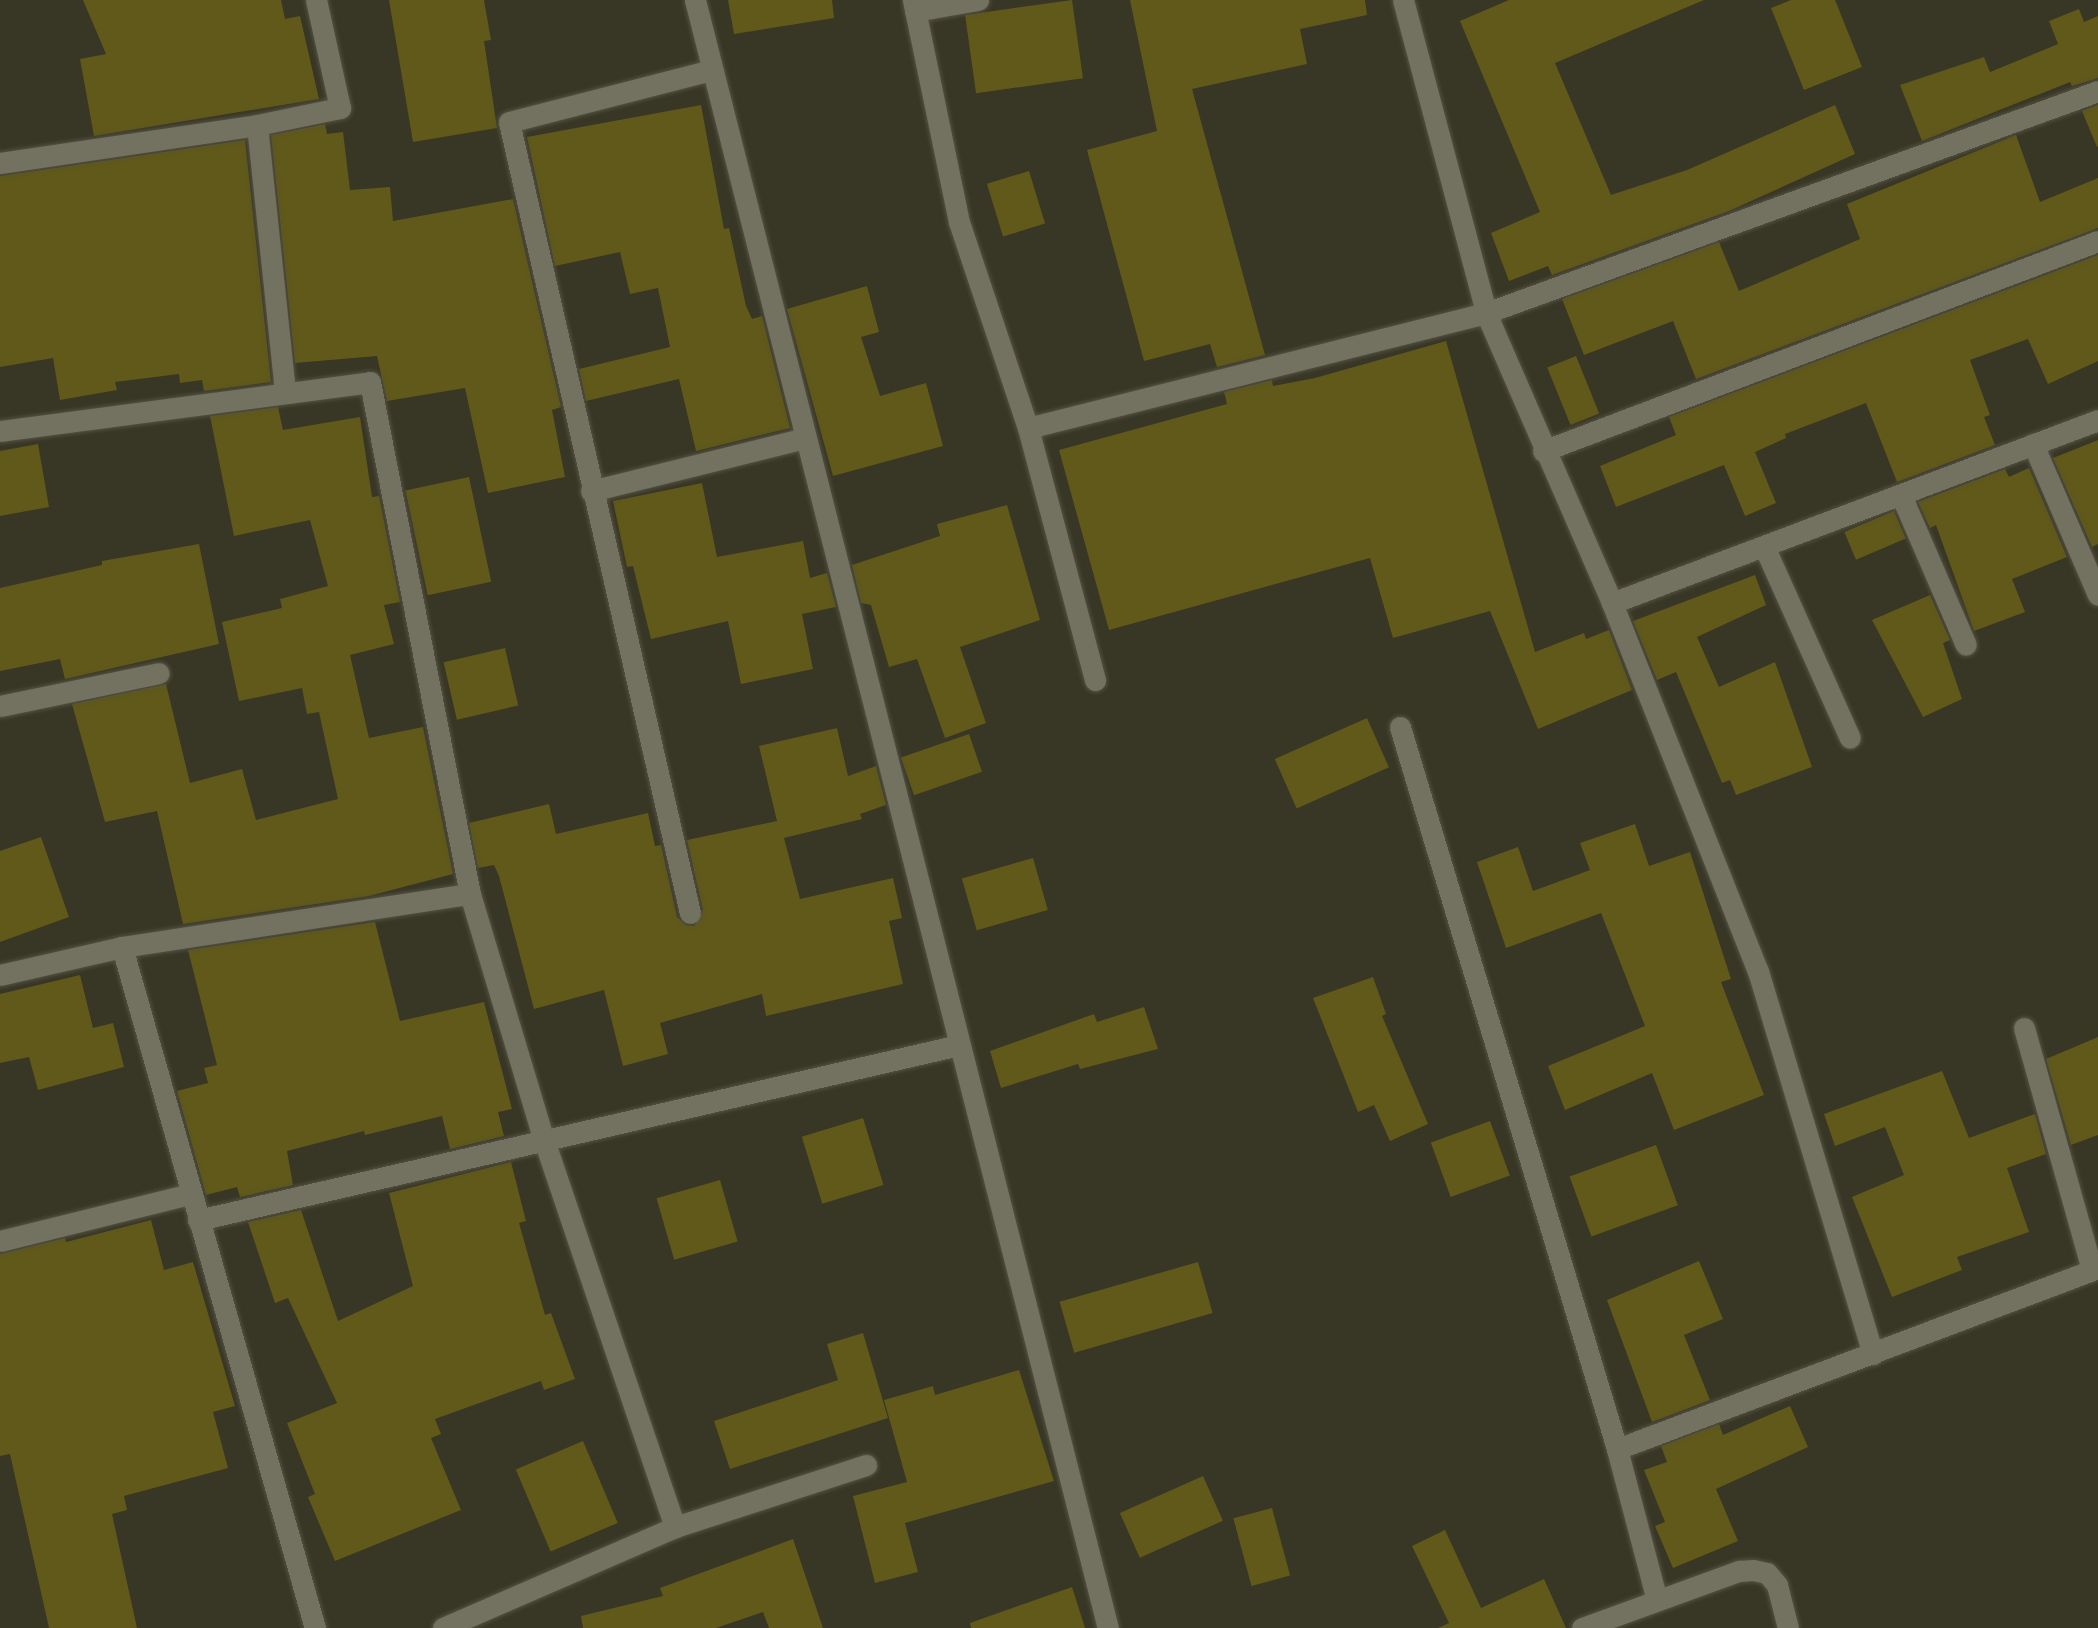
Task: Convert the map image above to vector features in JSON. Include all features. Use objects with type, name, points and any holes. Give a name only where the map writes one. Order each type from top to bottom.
[{"type":"street","points":[[0,163],[257,125],[340,108],[316,0]]},
{"type":"street","points":[[695,0],[1108,1628]]},
{"type":"street","points":[[978,0],[914,6],[959,222],[1028,428],[1095,680]]},
{"type":"street","points":[[1403,0],[1486,313],[1543,451],[1612,603],[1758,971],[1873,1354]]},
{"type":"street","points":[[690,913],[591,491],[509,122],[712,70]]},
{"type":"street","points":[[1028,428],[1486,313],[2098,91]]},
{"type":"street","points":[[257,125],[285,393]]},
{"type":"street","points":[[1543,451],[2098,241]]},
{"type":"street","points":[[0,432],[370,382],[470,894],[544,1140],[675,1527]]},
{"type":"street","points":[[1612,603],[2098,420]]},
{"type":"street","points":[[591,491],[805,438]]},
{"type":"street","points":[[2033,444],[2098,595]]},
{"type":"street","points":[[1901,495],[1966,645]]},
{"type":"street","points":[[1764,547],[1850,738]]},
{"type":"street","points":[[0,706],[159,673]]},
{"type":"street","points":[[1400,727],[1617,1449],[1657,1600]]},
{"type":"street","points":[[0,975],[122,947],[470,894]]},
{"type":"street","points":[[122,947],[315,1628]]},
{"type":"street","points":[[1617,1449],[2095,1269],[2024,1028]]},
{"type":"street","points":[[198,1220],[959,1045]]},
{"type":"street","points":[[0,1241],[190,1194]]},
{"type":"street","points":[[443,1628],[675,1527],[866,1465]]},
{"type":"street","points":[[1583,1628],[1657,1600],[1753,1570],[1766,1573],[1782,1598],[1788,1628]]},
{"type":"building","points":[[83,0],[281,0],[285,19],[300,16],[319,99],[94,136],[80,59],[106,54]]},
{"type":"building","points":[[389,0],[484,0],[491,40],[484,41],[497,128],[413,142]]},
{"type":"building","points":[[728,0],[832,0],[834,18],[734,34]]},
{"type":"building","points":[[1072,0],[1083,78],[976,93],[965,15]]},
{"type":"building","points":[[1130,0],[1365,0],[1367,15],[1300,29],[1307,64],[1192,89],[1265,355],[1217,367],[1210,344],[1144,361],[1087,150],[1157,131]]},
{"type":"building","points":[[1509,0],[1704,0],[1555,63],[1611,195],[1687,170],[1835,105],[1855,154],[1729,211],[1552,275],[1548,266],[1509,281],[1491,233],[1540,212],[1460,21]]},
{"type":"building","points":[[1791,0],[1835,0],[1862,67],[1804,90],[1771,8]]},
{"type":"building","points":[[2079,9],[2084,22],[2098,16],[2098,78],[2072,86],[2070,82],[1922,141],[1900,85],[1984,57],[1990,72],[2058,44],[2049,21]]},
{"type":"building","points":[[701,105],[724,229],[729,228],[746,306],[752,319],[762,316],[790,428],[696,451],[679,379],[586,401],[579,369],[670,347],[658,288],[630,294],[620,252],[555,266],[527,137]]},
{"type":"building","points":[[2098,105],[2098,146],[2097,147],[2082,111]]},
{"type":"building","points":[[325,124],[327,134],[343,132],[350,190],[390,187],[393,221],[513,199],[561,407],[552,410],[565,477],[488,493],[465,388],[387,401],[377,356],[295,363],[271,135]]},
{"type":"building","points":[[2016,135],[2040,202],[2098,178],[2098,228],[1696,379],[1673,321],[1584,355],[1562,299],[1719,242],[1739,291],[1860,239],[1847,204]]},
{"type":"building","points":[[245,140],[271,382],[204,391],[202,380],[180,383],[179,374],[115,382],[117,390],[60,400],[53,358],[0,367],[0,176]]},
{"type":"building","points":[[1029,171],[1045,224],[1003,236],[987,184]]},
{"type":"building","points":[[2098,255],[2098,361],[2048,384],[2028,339],[1970,360],[1990,415],[1984,417],[1995,445],[1897,482],[1866,403],[1785,434],[1786,438],[1755,452],[1776,503],[1745,516],[1724,465],[1616,507],[1600,466],[1676,435],[1669,417]]},
{"type":"building","points":[[867,286],[879,332],[861,337],[880,396],[926,383],[943,446],[833,476],[787,309]]},
{"type":"building","points":[[1446,341],[1535,652],[1584,633],[1586,639],[1609,630],[1632,690],[1538,729],[1490,611],[1393,638],[1370,558],[1109,630],[1059,450],[1227,404],[1224,392],[1272,380],[1273,386],[1315,378]]},
{"type":"building","points":[[1576,356],[1599,413],[1570,425],[1547,368]]},
{"type":"building","points":[[278,407],[283,430],[360,417],[372,497],[379,496],[400,602],[384,605],[394,644],[350,655],[369,738],[423,727],[453,874],[369,896],[183,924],[157,811],[105,822],[72,704],[166,684],[190,783],[242,769],[256,820],[338,799],[319,712],[307,714],[302,688],[239,701],[222,622],[282,608],[280,599],[328,586],[310,520],[234,536],[210,416]]},
{"type":"building","points":[[2098,440],[2098,544],[2092,547],[2053,458]]},
{"type":"building","points":[[38,444],[49,507],[0,516],[0,451]]},
{"type":"building","points":[[2029,468],[2067,557],[2012,579],[2025,612],[1974,631],[1936,525],[1930,528],[1918,502],[2005,469],[2009,477]]},
{"type":"building","points":[[469,477],[491,582],[428,595],[405,491]]},
{"type":"building","points":[[702,483],[717,557],[803,541],[810,578],[827,573],[836,607],[802,614],[813,669],[741,684],[728,621],[651,639],[633,566],[627,567],[613,501]]},
{"type":"building","points":[[1007,505],[1040,620],[960,647],[986,723],[945,738],[917,659],[889,667],[871,605],[861,603],[852,565],[940,536],[937,524]]},
{"type":"building","points":[[1894,511],[1906,539],[1856,560],[1844,532]]},
{"type":"building","points":[[199,544],[219,644],[65,679],[60,659],[0,671],[0,588],[102,565],[102,561]]},
{"type":"building","points":[[1755,575],[1766,605],[1697,637],[1719,687],[1775,662],[1812,767],[1736,795],[1730,780],[1722,783],[1676,672],[1657,680],[1633,621]]},
{"type":"building","points":[[1930,595],[1950,640],[1943,643],[1962,699],[1923,717],[1872,620]]},
{"type":"building","points":[[505,648],[518,705],[457,720],[444,662]]},
{"type":"building","points":[[1367,718],[1389,767],[1297,808],[1275,759]]},
{"type":"building","points":[[837,728],[848,776],[876,766],[886,805],[860,814],[862,819],[784,838],[800,899],[893,878],[902,918],[889,921],[903,984],[766,1016],[762,994],[660,1023],[668,1054],[623,1066],[604,990],[534,1009],[499,876],[494,865],[478,868],[469,823],[549,804],[556,834],[648,813],[655,846],[661,845],[677,917],[686,925],[694,926],[703,910],[687,840],[777,821],[759,746]]},
{"type":"building","points":[[969,734],[982,772],[914,795],[901,757]]},
{"type":"building","points":[[1635,824],[1649,866],[1690,852],[1731,979],[1721,982],[1764,1095],[1674,1130],[1652,1073],[1565,1110],[1548,1066],[1645,1026],[1601,913],[1506,948],[1477,862],[1518,847],[1533,891],[1590,870],[1580,843]]},
{"type":"building","points":[[41,837],[69,917],[0,942],[0,851]]},
{"type":"building","points":[[1033,858],[1048,910],[977,930],[962,878]]},
{"type":"building","points":[[375,922],[400,1021],[484,1002],[512,1109],[498,1112],[504,1136],[450,1149],[442,1116],[365,1135],[364,1131],[287,1151],[293,1185],[240,1197],[237,1187],[206,1195],[177,1091],[208,1083],[204,1068],[217,1065],[188,950]]},
{"type":"building","points":[[80,975],[93,1028],[113,1023],[124,1067],[38,1090],[29,1057],[0,1063],[0,994]]},
{"type":"building","points":[[1373,977],[1386,1014],[1382,1016],[1428,1124],[1390,1141],[1374,1105],[1358,1112],[1313,998]]},
{"type":"building","points":[[1144,1007],[1158,1049],[1080,1069],[1078,1064],[1001,1088],[990,1051],[1094,1014],[1097,1022]]},
{"type":"building","points":[[2098,1037],[2098,1135],[2071,1145],[2046,1059]]},
{"type":"building","points":[[1942,1071],[1969,1138],[2035,1114],[2046,1154],[2007,1168],[2029,1232],[1957,1257],[1962,1270],[1892,1297],[1852,1197],[1904,1175],[1885,1127],[1835,1146],[1824,1114]]},
{"type":"building","points":[[863,1118],[883,1185],[822,1204],[802,1137]]},
{"type":"building","points":[[1490,1121],[1510,1176],[1451,1197],[1431,1143]]},
{"type":"building","points":[[1656,1145],[1678,1205],[1591,1237],[1570,1176]]},
{"type":"building","points":[[511,1162],[526,1221],[519,1223],[545,1315],[551,1313],[575,1379],[544,1390],[541,1381],[435,1419],[441,1434],[431,1438],[461,1510],[335,1561],[308,1497],[315,1494],[287,1423],[337,1403],[288,1298],[275,1303],[248,1222],[301,1210],[338,1321],[413,1286],[389,1193]]},
{"type":"building","points":[[720,1180],[738,1242],[674,1260],[657,1198]]},
{"type":"building","points":[[151,1220],[164,1270],[193,1262],[235,1406],[213,1412],[228,1468],[124,1496],[127,1510],[112,1514],[137,1628],[49,1628],[10,1454],[0,1456],[0,1254],[65,1238],[66,1242]]},
{"type":"building","points":[[1699,1261],[1723,1319],[1684,1335],[1710,1400],[1652,1422],[1607,1300]]},
{"type":"building","points":[[1198,1262],[1213,1313],[1074,1353],[1060,1302]]},
{"type":"building","points":[[863,1333],[888,1418],[730,1469],[714,1421],[838,1380],[827,1344]]},
{"type":"building","points":[[1019,1370],[1054,1481],[905,1523],[918,1572],[875,1583],[853,1496],[907,1482],[884,1400],[933,1386],[935,1395]]},
{"type":"building","points":[[1790,1406],[1808,1447],[1716,1489],[1738,1541],[1673,1568],[1655,1526],[1665,1522],[1644,1470],[1667,1462],[1661,1446],[1719,1424],[1723,1435]]},
{"type":"building","points":[[583,1441],[618,1523],[551,1551],[516,1470]]},
{"type":"building","points":[[1203,1476],[1223,1521],[1140,1558],[1120,1513]]},
{"type":"building","points":[[1272,1508],[1290,1576],[1251,1586],[1233,1518]]},
{"type":"building","points":[[1445,1530],[1481,1608],[1544,1579],[1566,1628],[1438,1628],[1449,1623],[1412,1546]]},
{"type":"building","points":[[793,1539],[823,1628],[769,1628],[763,1612],[716,1628],[583,1628],[581,1616],[663,1596],[660,1588]]},
{"type":"building","points":[[1072,1587],[1085,1628],[971,1628],[970,1623]]}]
